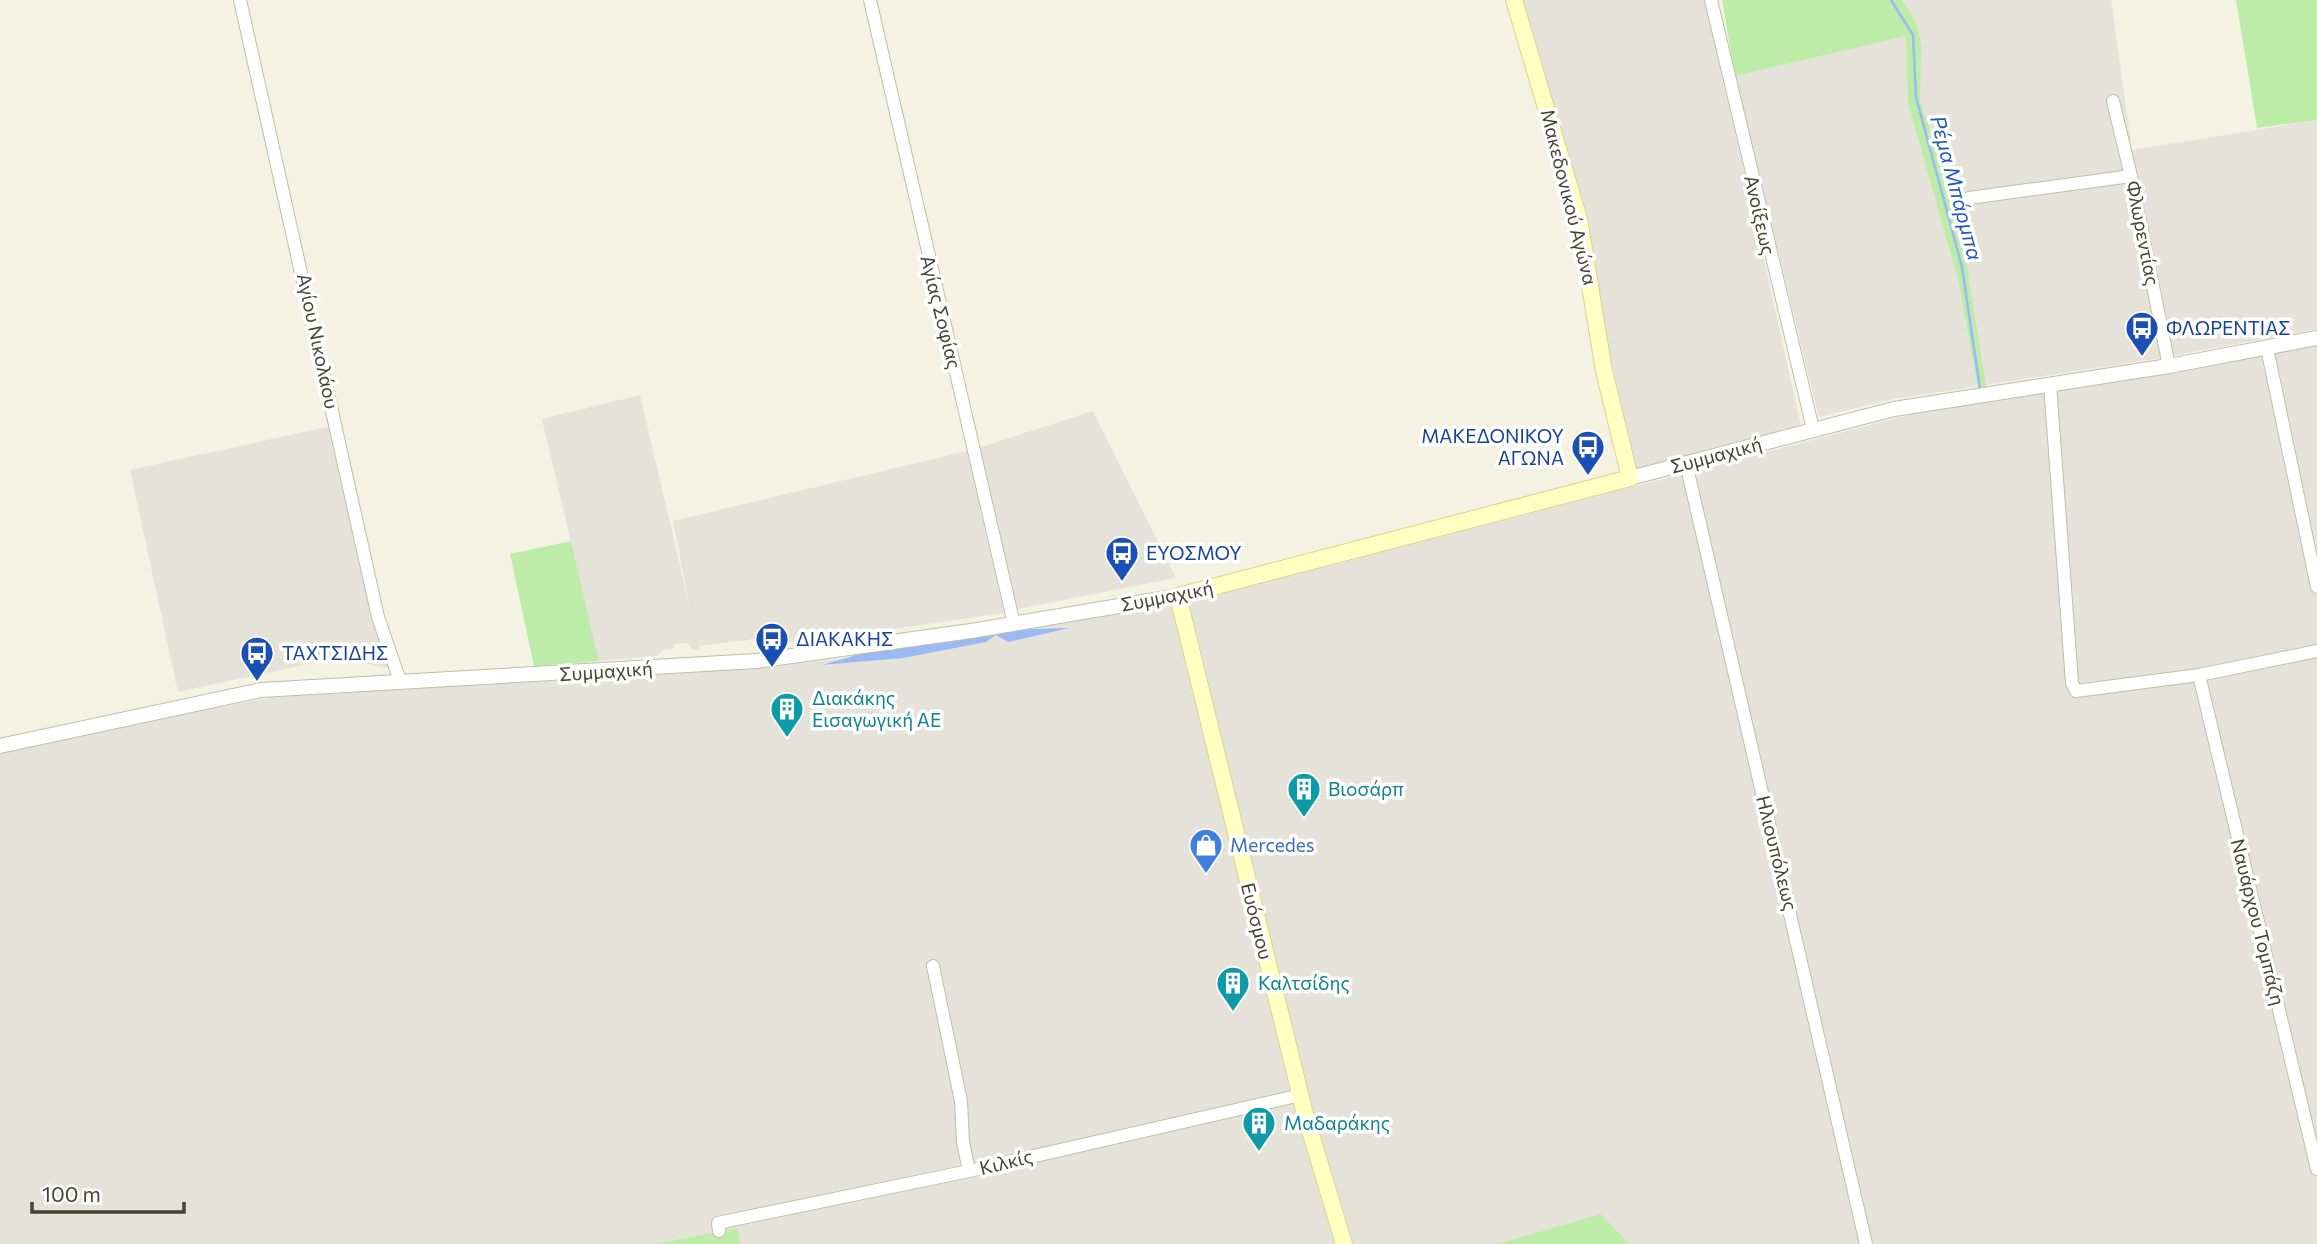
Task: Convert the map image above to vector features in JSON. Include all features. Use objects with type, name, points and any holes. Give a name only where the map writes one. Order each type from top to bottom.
[{"type":"main road","name":"Μακεδονικού Αγώνα","points":[[1514,0],[1579,219],[1604,371],[1630,478]]},
{"type":"main road","name":"Συμμαχική","points":[[1178,596],[1630,478]]},
{"type":"main road","name":"Ευόσμου","points":[[1178,596],[1301,1095],[1344,1244]]},
{"type":"street","name":"Αγίου Νικολάου","points":[[240,0],[378,617],[400,681]]},
{"type":"street","name":"Αγίας Σοφίας","points":[[870,0],[1014,624]]},
{"type":"street","name":"Ανοίξεως","points":[[1711,0],[1813,429]]},
{"type":"street","name":"Φλωρεντίας","points":[[2113,101],[2131,176],[2169,366]]},
{"type":"street","points":[[1969,198],[2131,176]]},
{"type":"street","name":"Συμμαχική","points":[[1630,478],[1894,409],[2169,366],[2317,338]]},
{"type":"street","points":[[2267,348],[2317,587]]},
{"type":"street","points":[[2050,384],[2071,670],[2076,691],[2199,675],[2317,651]]},
{"type":"street","name":"Ηλιουπόλεως","points":[[1686,463],[1866,1244]]},
{"type":"street","name":"Συμμαχική","points":[[0,746],[261,690],[756,661],[1014,624],[1178,596]]},
{"type":"street","name":"Ναυάρχου Τομπάζη","points":[[2199,675],[2211,735],[2317,1170]]},
{"type":"street","points":[[933,966],[961,1101],[963,1142],[969,1171]]},
{"type":"street","name":"Κιλκίς","points":[[719,1231],[718,1223],[969,1171],[1301,1095]]},
{"type":"shaded area","points":[[1518,0],[1706,0],[1801,426],[1635,469],[1567,152]]},
{"type":"shaded area","points":[[1892,0],[2111,0],[2132,150],[2317,120],[2317,329],[2161,358],[1893,399],[1819,417],[1735,76],[1906,35]]},
{"type":"shaded area","points":[[2317,345],[2317,1244],[0,1244],[0,753],[274,697],[731,670],[849,658],[1171,600],[1309,571],[1924,411]]},
{"type":"shaded area","points":[[640,395],[690,608],[673,521],[967,451],[1004,613],[827,639],[763,644],[756,639],[699,646],[699,650],[693,650],[687,643],[674,644],[672,649],[664,650],[657,656],[599,661],[542,419]]},
{"type":"shaded area","points":[[1093,411],[1176,578],[1018,609],[978,448]]},
{"type":"shaded area","points":[[331,426],[375,628],[389,668],[353,661],[322,661],[178,692],[130,470]]},
{"type":"green space","points":[[1722,0],[1902,0],[1916,22],[1921,44],[1920,101],[1958,211],[1987,392],[1979,393],[1959,283],[1908,103],[1906,36],[1735,76]]},
{"type":"green space","points":[[2236,0],[2317,0],[2317,120],[2257,128]]},
{"type":"green space","points":[[571,541],[599,661],[534,666],[510,554]]},
{"type":"green space","points":[[1601,1214],[1629,1244],[1497,1244]]},
{"type":"green space","points":[[737,1228],[740,1244],[656,1244]]},
{"type":"water","points":[[1069,628],[1008,642],[996,635],[986,642],[903,658],[822,665],[863,653],[994,630]]},
{"type":"waterway","name":"Ρέμα Μπάρμπα","points":[[1891,0],[1913,35],[1916,97],[1962,267],[1980,389]]},
{"type":"place","name":"ΦΛΩΡΕΝΤΙΑΣ","points":[[2142,358]]},
{"type":"place","name":"ΜΑΚΕΔΟΝΙΚΟΥ ΑΓΩΝΑ","points":[[1588,477]]},
{"type":"place","name":"ΕΥΟΣΜΟΥ","points":[[1122,583]]},
{"type":"place","name":"ΔΙΑΚΑΚΗΣ","points":[[772,669]]},
{"type":"place","name":"ΤΑΧΤΣΙΔΗΣ","points":[[257,683]]},
{"type":"place","name":"Διακάκης Εισαγωγική ΑΕ","points":[[787,739]]},
{"type":"place","name":"Βιοσάρπ","points":[[1304,819]]},
{"type":"place","name":"Mercedes","points":[[1206,875]]},
{"type":"place","name":"Καλτσίδης","points":[[1233,1013]]},
{"type":"place","name":"Μαδαράκης","points":[[1259,1153]]}]
